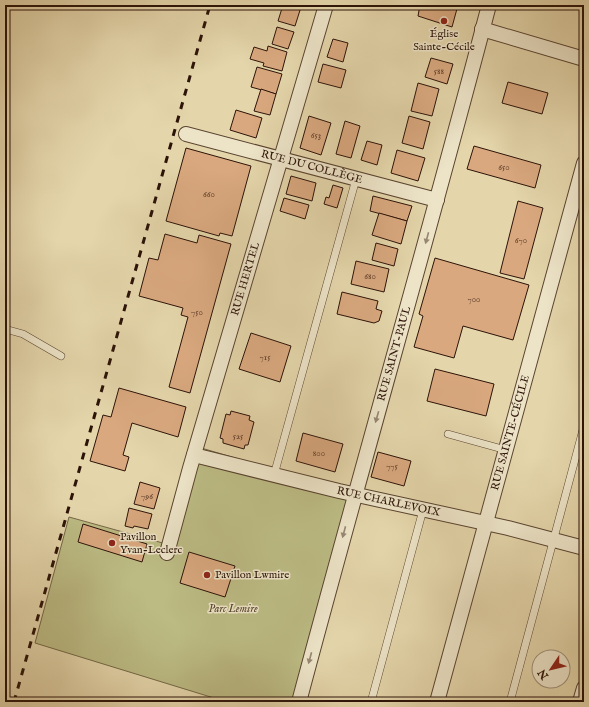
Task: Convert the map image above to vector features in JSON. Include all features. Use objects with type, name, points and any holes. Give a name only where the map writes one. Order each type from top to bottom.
[{"type":"street","name":"RUE HERTEL","points":[[167,553],[194,455],[326,5]]},
{"type":"street","name":"RUE SAINT-PAUL","points":[[299,702],[489,5]]},
{"type":"street","points":[[482,29],[584,59]]},
{"type":"street","name":"RUE DU COLLÈGE","points":[[186,134],[437,200]]},
{"type":"street","name":"RUE SAINTE-CÉCILE","points":[[437,702],[584,163]]},
{"type":"street","name":"RUE CHARLEVOIX","points":[[194,455],[355,495],[486,524],[584,548]]},
{"type":"street","points":[[580,702],[584,688]]},
{"type":"lane","points":[[274,475],[356,179]]},
{"type":"lane","points":[[5,329],[23,334],[61,356]]},
{"type":"lane","points":[[510,702],[584,426]]},
{"type":"lane","points":[[448,434],[506,450]]},
{"type":"lane","points":[[371,702],[423,510]]},
{"type":"path","points":[[5,20],[9,5]]},
{"type":"green space","name":"Parc Lemire","points":[[191,445],[351,492],[299,702],[227,702],[35,643],[69,517],[170,545]]},
{"type":"building","points":[[283,5],[294,5],[301,7],[295,26],[278,21]]},
{"type":"building","name":"Église Sainte-Cécile","points":[[420,5],[458,5],[452,27],[418,16]]},
{"type":"building","points":[[277,27],[294,32],[288,49],[272,44]]},
{"type":"building","points":[[333,39],[348,43],[343,62],[327,57]]},
{"type":"building","points":[[268,46],[287,52],[282,71],[263,66],[264,63],[250,59],[254,47],[267,51]]},
{"type":"building","points":[[431,58],[453,64],[447,84],[425,77]]},
{"type":"building","points":[[323,64],[346,70],[341,88],[318,82]]},
{"type":"building","points":[[257,67],[282,74],[276,94],[251,87]]},
{"type":"building","points":[[508,82],[548,93],[542,114],[502,103]]},
{"type":"building","points":[[418,83],[439,89],[432,116],[411,111]]},
{"type":"building","points":[[261,89],[276,94],[270,115],[254,111]]},
{"type":"building","points":[[236,110],[262,118],[256,138],[230,130]]},
{"type":"building","points":[[309,116],[331,123],[321,155],[300,148]]},
{"type":"building","points":[[409,116],[430,122],[423,149],[402,143]]},
{"type":"building","points":[[345,121],[360,126],[351,158],[336,154]]},
{"type":"building","points":[[367,141],[382,145],[377,165],[361,160]]},
{"type":"building","points":[[474,146],[541,165],[535,188],[467,169]]},
{"type":"building","points":[[186,148],[251,166],[232,236],[220,233],[219,236],[166,221]]},
{"type":"building","points":[[397,150],[425,158],[418,181],[391,173]]},
{"type":"building","points":[[291,176],[316,183],[312,201],[286,194]]},
{"type":"building","points":[[333,185],[343,188],[337,208],[324,204],[326,197],[329,198]]},
{"type":"building","points":[[373,196],[412,206],[407,221],[370,211]]},
{"type":"building","points":[[284,198],[309,205],[305,219],[280,211]]},
{"type":"building","points":[[518,201],[543,208],[524,279],[500,273]]},
{"type":"building","points":[[379,213],[407,221],[401,244],[372,235]]},
{"type":"building","points":[[165,234],[197,243],[199,235],[231,244],[190,393],[169,387],[188,317],[181,315],[183,308],[139,296],[149,258],[158,260]]},
{"type":"building","points":[[376,243],[398,249],[394,266],[372,260]]},
{"type":"building","points":[[435,258],[529,285],[513,340],[463,326],[454,358],[414,347],[423,316],[419,314]]},
{"type":"building","points":[[356,261],[389,269],[384,292],[351,284]]},
{"type":"building","points":[[342,292],[378,301],[376,309],[382,311],[379,321],[374,323],[337,314]]},
{"type":"building","points":[[251,333],[291,346],[280,382],[239,369]]},
{"type":"building","points":[[435,369],[494,384],[486,416],[427,401]]},
{"type":"building","points":[[119,388],[186,407],[178,437],[132,423],[123,455],[129,457],[125,471],[90,461],[103,415],[111,417]]},
{"type":"building","points":[[231,411],[250,416],[249,420],[254,422],[248,445],[245,445],[244,449],[223,443],[223,439],[220,438],[226,414],[230,415]]},
{"type":"building","points":[[303,433],[343,444],[335,472],[296,461]]},
{"type":"building","points":[[378,452],[411,461],[404,486],[371,477]]},
{"type":"building","points":[[140,482],[160,488],[154,509],[134,504]]},
{"type":"building","points":[[129,508],[152,514],[148,529],[125,526]]},
{"type":"building","name":"Pavillon Yvan-Leclerc","points":[[83,524],[147,544],[142,562],[78,542]]},
{"type":"building","name":"Pavillon Lwmire","points":[[189,552],[235,566],[225,597],[180,583]]},
{"type":"railway","points":[[14,702],[210,5]]},
{"type":"place","name":"Église Sainte-Cécile","points":[[444,21]]},
{"type":"place","name":"Pavillon Yvan-Leclerc","points":[[112,543]]},
{"type":"place","name":"Pavillon Lwmire","points":[[207,575]]}]
